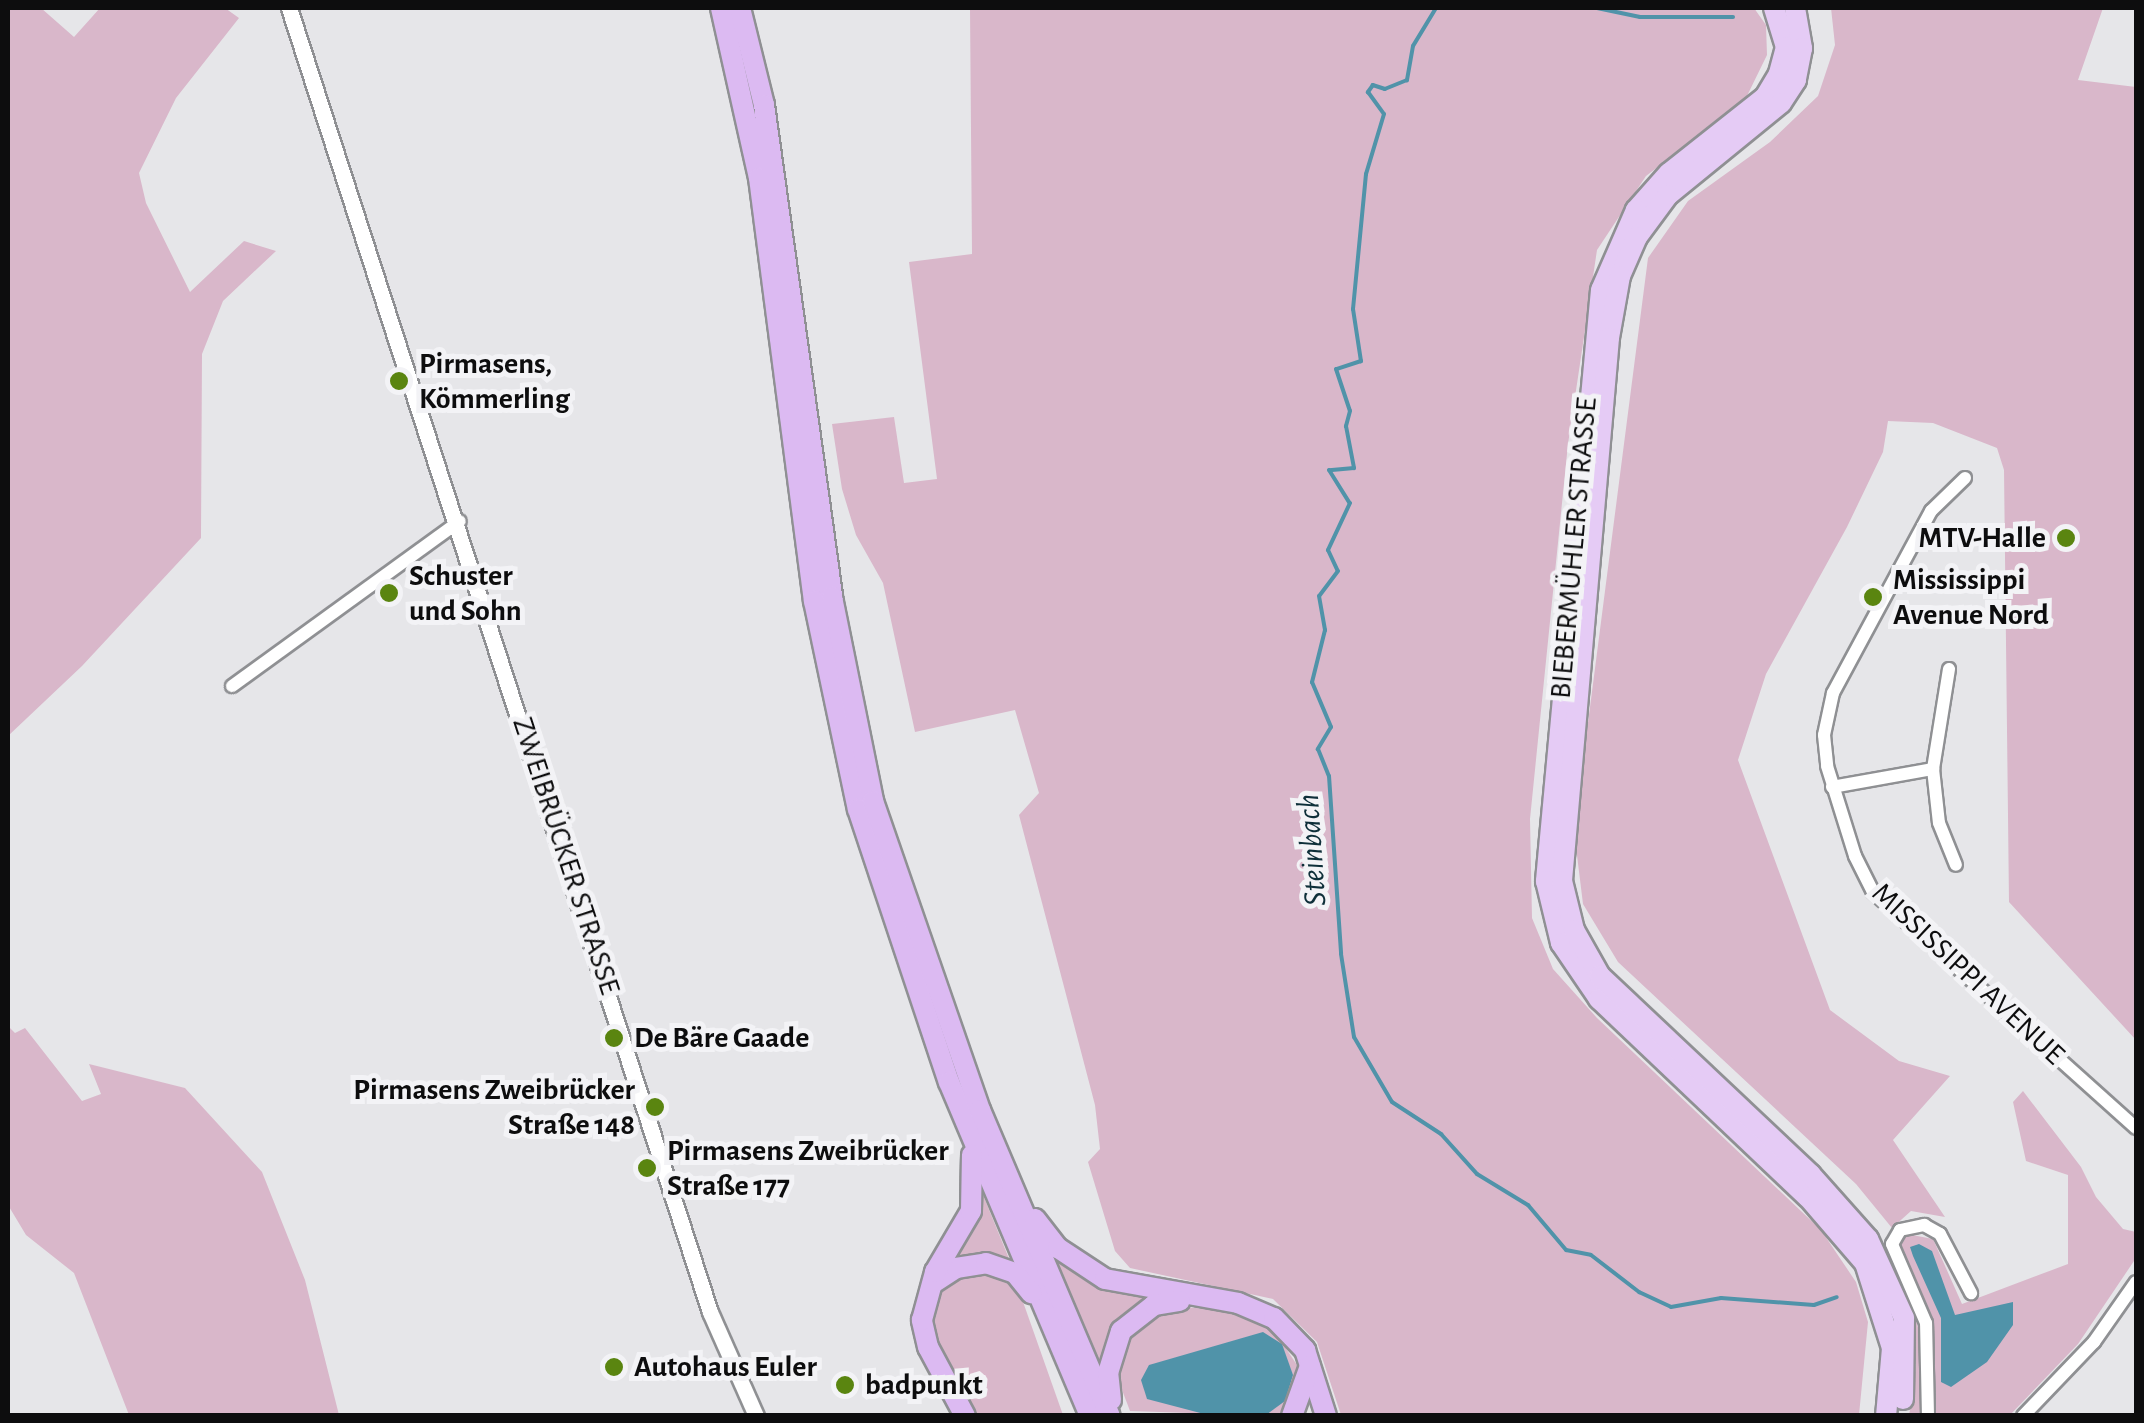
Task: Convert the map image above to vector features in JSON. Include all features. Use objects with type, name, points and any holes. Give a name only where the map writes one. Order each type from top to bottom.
[{"type":"highway","points":[[720,8],[758,178],[814,602],[840,736],[879,884],[968,1128],[1048,1314]]},
{"type":"highway","points":[[740,8],[764,105],[832,597],[873,801],[1006,1174],[1095,1388]]},
{"type":"highway","points":[[962,1413],[923,1332],[928,1288],[971,1212],[968,1128]]},
{"type":"highway","points":[[1006,1174],[1046,1236],[1086,1270],[1124,1286],[1207,1298],[1274,1318],[1297,1339],[1310,1364],[1326,1416]]},
{"type":"highway","points":[[928,1288],[956,1268],[1001,1265],[1015,1272],[1048,1314],[1112,1416]]},
{"type":"highway","points":[[1090,1416],[1095,1388],[1113,1348],[1136,1314],[1166,1302],[1207,1298]]},
{"type":"highway","points":[[1292,1416],[1310,1364]]},
{"type":"main road","name":"BIEBERMÜHLER STRASSE","points":[[1774,8],[1786,47],[1779,74],[1765,97],[1669,173],[1636,210],[1600,290],[1544,862],[1552,920],[1574,967],[1808,1196],[1865,1263],[1892,1348],[1886,1416]]},
{"type":"main road","points":[[1794,8],[1802,48],[1796,80],[1781,102],[1668,195],[1637,237],[1620,276],[1609,338],[1562,881],[1579,942],[1612,990],[1828,1192],[1873,1247],[1904,1318],[1908,1368],[1899,1416]]},
{"type":"street","name":"ZWEIBRÜCKER STRASSE","points":[[289,8],[460,521],[710,1312],[756,1416]]},
{"type":"street","name":"MISSISSIPPI AVENUE","points":[[1965,478],[1931,511],[1833,693],[1824,735],[1832,787],[1863,876],[1884,904],[2136,1128]]},
{"type":"street","points":[[232,686],[460,521]]},
{"type":"street","points":[[1948,669],[1933,769],[1939,823],[1956,866]]},
{"type":"street","points":[[1832,787],[1933,769]]},
{"type":"street","points":[[1928,1416],[1926,1323],[1892,1244],[1900,1230],[1924,1226],[1940,1234],[1972,1293]]},
{"type":"street","points":[[2023,1416],[2094,1342],[2136,1282]]},
{"type":"shaded area","points":[[8,8],[41,8],[74,37],[100,8],[225,8],[239,18],[176,98],[139,173],[146,203],[190,292],[244,241],[276,251],[223,301],[202,354],[201,538],[82,666],[8,736]]},
{"type":"shaded area","points":[[970,8],[1754,8],[1766,25],[1767,55],[1745,100],[1646,176],[1597,250],[1568,444],[1530,819],[1532,918],[1553,969],[1597,1018],[1821,1230],[1856,1282],[1868,1322],[1859,1415],[1341,1415],[1317,1342],[1273,1299],[1130,1268],[1115,1251],[1088,1162],[1100,1149],[1095,1105],[1019,815],[1039,793],[1015,710],[915,732],[883,583],[856,535],[842,489],[832,424],[894,417],[904,483],[937,479],[909,262],[972,254]]},
{"type":"shaded area","points":[[1831,8],[2103,8],[2078,80],[2136,87],[2136,1040],[2009,902],[2004,470],[1997,448],[1933,423],[1888,421],[1883,452],[1847,527],[1766,674],[1738,760],[1830,1010],[1899,1061],[1950,1076],[1893,1140],[1945,1217],[1911,1211],[1892,1228],[1856,1184],[1618,962],[1583,904],[1574,831],[1648,258],[1688,201],[1770,142],[1818,96],[1835,45]]},
{"type":"shaded area","points":[[8,1026],[15,1033],[25,1028],[82,1101],[101,1094],[89,1064],[185,1088],[262,1172],[305,1280],[339,1415],[129,1415],[74,1273],[26,1235],[8,1205]]},
{"type":"shaded area","points":[[2023,1091],[2081,1167],[2096,1197],[2123,1229],[2136,1232],[2136,1258],[2078,1344],[2010,1415],[1932,1415],[1930,1323],[1903,1258],[1900,1243],[1907,1234],[1933,1239],[1962,1304],[2068,1264],[2068,1175],[2026,1161],[2013,1102]]},
{"type":"shaded area","points":[[983,1195],[1012,1266],[948,1265],[969,1238]]},
{"type":"shaded area","points":[[1055,1257],[1087,1280],[1157,1298],[1117,1321],[1106,1338],[1102,1367]]},
{"type":"shaded area","points":[[971,1271],[999,1275],[1022,1299],[1063,1415],[974,1416],[951,1378],[932,1322],[940,1288]]},
{"type":"shaded area","points":[[1909,1296],[1920,1334],[1920,1415],[1909,1416],[1916,1366]]},
{"type":"shaded area","points":[[1182,1307],[1237,1311],[1273,1329],[1299,1368],[1285,1409],[1276,1416],[1130,1411],[1116,1374],[1123,1341],[1142,1319]]},
{"type":"water","points":[[1919,1244],[1932,1251],[1955,1315],[2013,1302],[2013,1325],[1987,1362],[1951,1387],[1941,1382],[1941,1318],[1910,1247]]},
{"type":"water","points":[[1263,1332],[1282,1344],[1293,1375],[1285,1401],[1266,1415],[1208,1415],[1147,1399],[1141,1380],[1149,1365]]},
{"type":"waterway","name":"Steinbach","points":[[1436,8],[1413,46],[1407,80],[1385,89],[1373,85],[1368,92],[1384,114],[1366,174],[1353,309],[1361,361],[1336,369],[1350,411],[1346,426],[1354,468],[1329,470],[1350,503],[1328,550],[1338,571],[1319,596],[1325,630],[1312,682],[1331,727],[1318,749],[1329,776],[1341,954],[1354,1037],[1392,1102],[1441,1134],[1477,1174],[1528,1205],[1566,1250],[1591,1255],[1639,1292],[1671,1307],[1721,1298],[1814,1305],[1837,1297]]},
{"type":"waterway","points":[[1597,8],[1640,17],[1733,17]]},
{"type":"place","name":"Pirmasens, Kömmerling","points":[[399,381]]},
{"type":"place","name":"MTV-Halle","points":[[2066,538]]},
{"type":"place","name":"Schuster und Sohn","points":[[389,593]]},
{"type":"place","name":"Mississippi Avenue Nord","points":[[1873,597]]},
{"type":"place","name":"De Bäre Gaade","points":[[614,1038]]},
{"type":"place","name":"Pirmasens Zweibrücker Straße 148","points":[[655,1107]]},
{"type":"place","name":"Pirmasens Zweibrücker Straße 177","points":[[647,1168]]},
{"type":"place","name":"Autohaus Euler","points":[[614,1367]]},
{"type":"place","name":"badpunkt","points":[[845,1385]]}]
